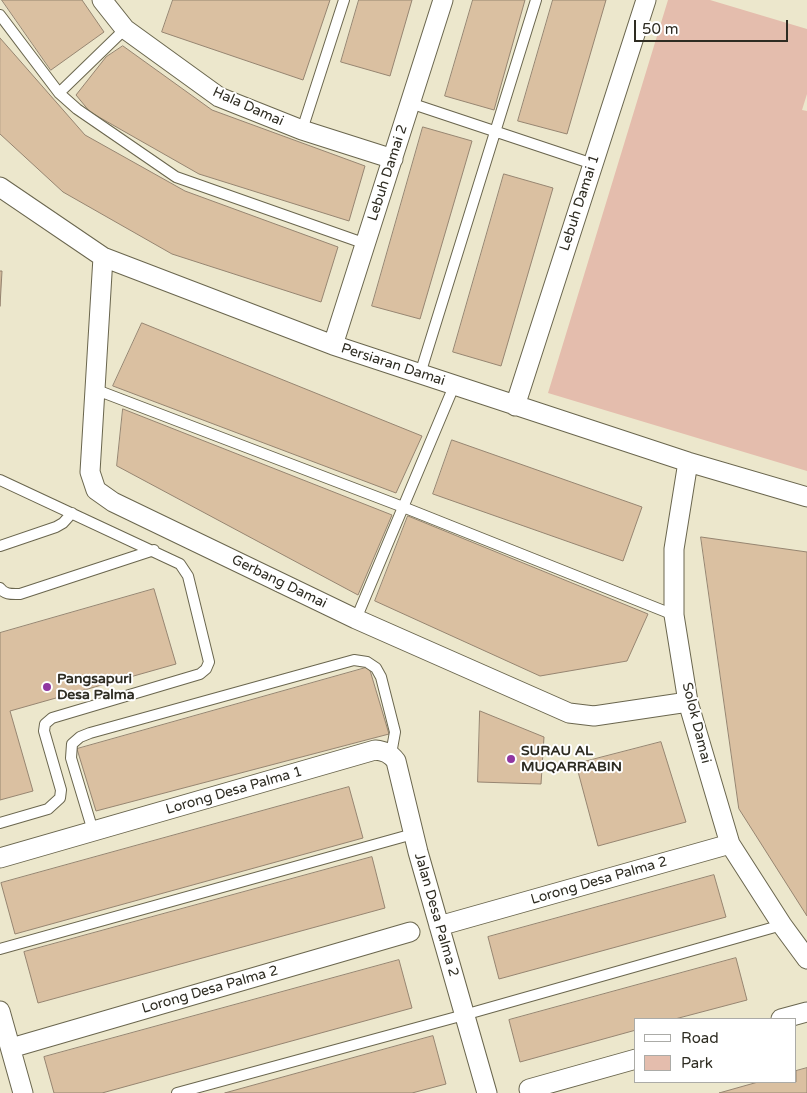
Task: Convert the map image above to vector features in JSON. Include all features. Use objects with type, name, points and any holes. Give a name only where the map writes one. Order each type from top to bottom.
[{"type":"street","name":"Hala Damai","points":[[102,0],[125,29],[218,98],[302,130],[392,159]]},
{"type":"street","name":"Lebuh Damai 2","points":[[334,345],[443,0]]},
{"type":"street","name":"Lebuh Damai 1","points":[[515,406],[646,0]]},
{"type":"street","name":"Persiaran Damai","points":[[0,187],[103,257],[334,345],[454,386],[688,462],[807,497]]},
{"type":"street","name":"Gerbang Damai","points":[[103,257],[90,472],[96,490],[113,502],[356,619],[569,713],[594,716],[688,702]]},
{"type":"street","name":"Solok Damai","points":[[688,462],[674,549],[674,615],[688,702],[730,844],[782,925],[807,958]]},
{"type":"street","name":"Lorong Desa Palma 1","points":[[0,858],[383,752]]},
{"type":"street","name":"Jalan Desa Palma 2","points":[[383,752],[396,761],[413,834],[487,1093]]},
{"type":"street","name":"Lorong Desa Palma 2","points":[[439,926],[730,844]]},
{"type":"street","name":"Lorong Desa Palma 2","points":[[11,1048],[410,932]]},
{"type":"street","points":[[0,1011],[23,1093]]},
{"type":"street","points":[[785,1018],[807,1012]]},
{"type":"street","points":[[529,1089],[634,1060]]},
{"type":"lane","points":[[302,130],[344,0]]},
{"type":"lane","points":[[420,374],[536,0]]},
{"type":"lane","points":[[0,15],[59,93],[77,109],[176,177],[366,244]]},
{"type":"lane","points":[[59,93],[125,29]]},
{"type":"lane","points":[[410,103],[593,164]]},
{"type":"lane","points":[[356,619],[454,386]]},
{"type":"lane","points":[[94,389],[403,507],[674,615]]},
{"type":"lane","points":[[0,480],[154,550],[180,564],[186,570],[208,654],[206,669],[200,674],[52,718],[45,724],[44,731],[61,790],[60,798],[48,809],[0,823]]},
{"type":"lane","points":[[0,546],[56,527],[63,523],[72,513]]},
{"type":"lane","points":[[0,588],[3,592],[20,594],[154,550]]},
{"type":"lane","points":[[93,832],[71,758],[72,744],[80,737],[100,730],[354,660],[367,662],[376,668],[380,677],[394,732],[383,752]]},
{"type":"lane","points":[[0,949],[413,834]]},
{"type":"lane","points":[[177,1093],[464,1015],[782,925]]},
{"type":"green space","points":[[668,0],[710,0],[807,29],[807,94],[802,110],[807,111],[807,471],[548,393]]},
{"type":"building","points":[[2,0],[82,0],[104,32],[51,70]]},
{"type":"building","points":[[173,0],[330,0],[303,80],[162,32]]},
{"type":"building","points":[[359,0],[412,0],[390,76],[341,62]]},
{"type":"building","points":[[473,0],[525,0],[494,110],[445,96]]},
{"type":"building","points":[[553,0],[606,0],[567,134],[518,121]]},
{"type":"building","points":[[0,38],[85,135],[185,191],[338,247],[321,302],[172,254],[63,192],[0,134]]},
{"type":"building","points":[[123,46],[212,110],[365,166],[349,221],[199,174],[90,112],[76,95],[106,57]]},
{"type":"building","points":[[423,127],[472,141],[420,319],[372,306]]},
{"type":"building","points":[[504,174],[553,188],[501,366],[453,352]]},
{"type":"building","points":[[0,271],[2,271],[0,306]]},
{"type":"building","points":[[142,323],[422,436],[396,493],[113,386]]},
{"type":"building","points":[[123,409],[392,515],[358,595],[117,466]]},
{"type":"building","points":[[452,440],[642,507],[623,561],[433,494]]},
{"type":"building","points":[[408,516],[648,614],[627,661],[540,676],[375,601]]},
{"type":"building","points":[[701,537],[807,552],[807,916],[739,809]]},
{"type":"building","name":"Pangsapuri Desa Palma","points":[[154,589],[176,664],[10,711],[33,791],[0,800],[0,633]]},
{"type":"building","points":[[369,667],[389,734],[96,811],[77,749]]},
{"type":"building","name":"SURAU AL MUQARRABIN","points":[[480,711],[544,737],[541,784],[478,782]]},
{"type":"building","points":[[661,742],[686,822],[598,846],[576,764]]},
{"type":"building","points":[[349,787],[363,838],[15,934],[1,883]]},
{"type":"building","points":[[372,857],[385,908],[38,1003],[24,952]]},
{"type":"building","points":[[714,875],[726,917],[499,979],[488,937]]},
{"type":"building","points":[[736,958],[747,1000],[679,1018],[634,1018],[634,1031],[520,1062],[509,1020]]},
{"type":"building","points":[[399,960],[412,1008],[102,1093],[54,1093],[44,1057]]},
{"type":"building","points":[[433,1036],[446,1084],[412,1093],[225,1093]]},
{"type":"building","points":[[807,1068],[807,1093],[719,1093],[754,1083],[797,1083],[797,1071]]},
{"type":"place","name":"Pangsapuri Desa Palma","points":[[47,687]]},
{"type":"place","name":"SURAU AL MUQARRABIN","points":[[511,759]]}]
